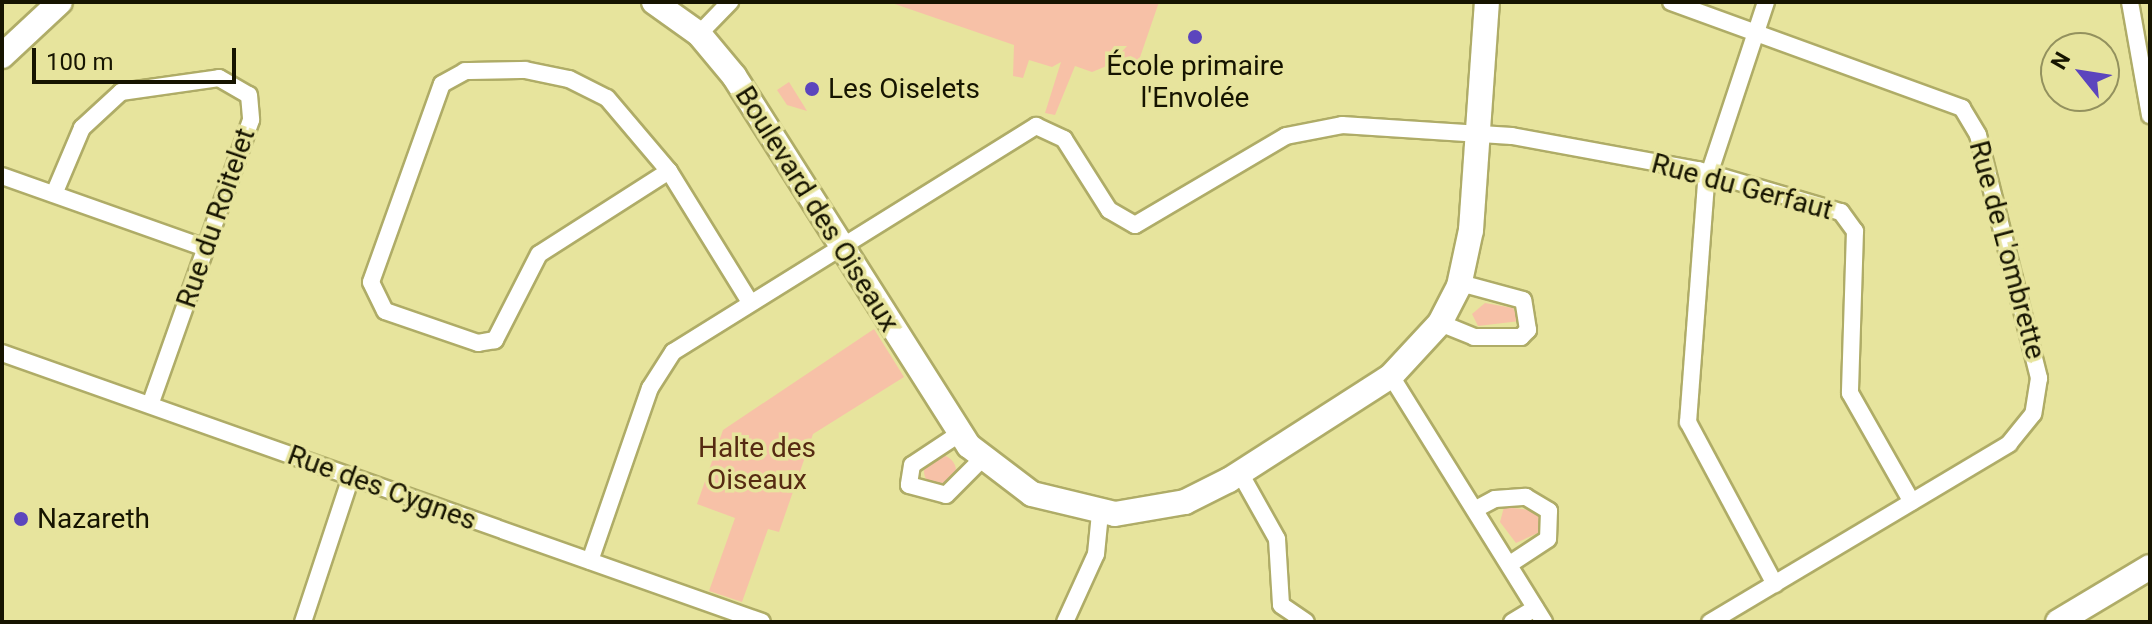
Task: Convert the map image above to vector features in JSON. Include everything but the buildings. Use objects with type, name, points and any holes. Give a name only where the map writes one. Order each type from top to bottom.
[{"type":"street","name":"Boulevard des Oiseaux","points":[[654,2],[699,34],[742,89],[959,434],[982,459],[1042,499],[1100,513],[1185,502],[1240,473],[1391,376],[1440,323],[1460,283],[1478,135],[1487,2]]},
{"type":"street","points":[[699,34],[730,2]]},
{"type":"street","name":"Rue de L'ombrette","points":[[1671,2],[1947,98],[1976,129],[2039,394],[2016,438],[1710,622]]},
{"type":"street","points":[[1766,2],[1708,172],[1689,429],[1775,584]]},
{"type":"street","points":[[2130,2],[2150,115]]},
{"type":"street","points":[[2,56],[58,3]]},
{"type":"street","points":[[669,171],[539,254],[507,327],[491,342],[390,313],[374,299],[373,277],[438,92],[456,73],[525,70],[579,83],[623,110],[669,171],[750,302]]},
{"type":"street","name":"Rue du Roitelet","points":[[54,194],[77,136],[113,97],[153,83],[230,80],[246,91],[252,114],[150,405]]},
{"type":"street","name":"Rue du Gerfaut","points":[[841,246],[1032,127],[1064,139],[1109,210],[1135,225],[1307,128],[1478,135],[1708,172],[1836,209],[1852,223],[1850,393],[1912,502]]},
{"type":"street","points":[[2,176],[205,248]]},
{"type":"street","points":[[590,561],[658,371],[683,344],[841,246]]},
{"type":"street","points":[[1440,323],[1484,338],[1528,330],[1523,300],[1460,283]]},
{"type":"street","name":"Rue des Cygnes","points":[[2,353],[762,622]]},
{"type":"street","points":[[1391,376],[1540,615],[1512,622]]},
{"type":"street","points":[[959,434],[912,465],[909,485],[946,495],[982,459]]},
{"type":"street","points":[[1240,473],[1277,539],[1281,605],[1306,622]]},
{"type":"street","points":[[303,622],[351,477]]},
{"type":"street","points":[[1476,509],[1495,499],[1526,497],[1549,511],[1548,539],[1510,564]]},
{"type":"street","points":[[1065,622],[1096,554],[1100,513]]},
{"type":"street","points":[[2058,622],[2150,567]]},
{"type":"green space","points":[[889,2],[1159,2],[1137,66],[1131,56],[1092,72],[1075,66],[1055,115],[1045,113],[1061,62],[1052,67],[1029,60],[1023,78],[1013,76],[1014,45]]},
{"type":"green space","points":[[789,82],[807,111],[787,105],[777,90]]},
{"type":"green space","points":[[1485,303],[1513,308],[1520,321],[1478,326],[1472,314]]},
{"type":"green space","name":"Halte des Oiseaux","points":[[874,329],[904,377],[813,434],[779,532],[768,529],[742,602],[709,591],[735,518],[697,504],[723,430]]},
{"type":"green space","points":[[940,455],[951,460],[956,471],[951,482],[940,487],[929,482],[924,471],[929,460]]},
{"type":"green space","points":[[1504,507],[1538,511],[1540,532],[1516,543],[1500,522]]},
{"type":"place","name":"École primaire l'Envolée","points":[[1195,37]]},
{"type":"place","name":"Les Oiselets","points":[[812,89]]},
{"type":"place","name":"Nazareth","points":[[21,519]]}]
